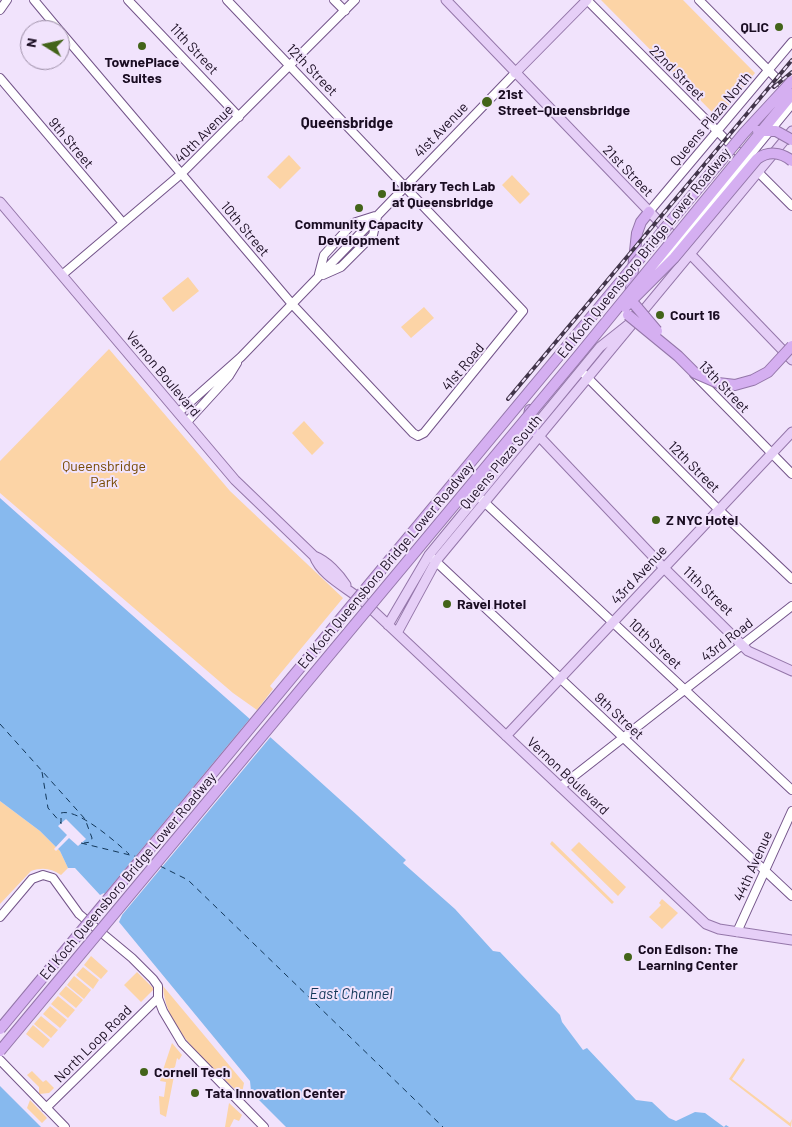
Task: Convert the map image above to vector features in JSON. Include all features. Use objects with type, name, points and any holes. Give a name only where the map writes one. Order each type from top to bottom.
[{"type":"highway","points":[[0,1034],[744,132],[792,81]]},
{"type":"highway","name":"Ed Koch Queensboro Bridge Lower Roadway","points":[[0,1051],[579,355],[792,94]]},
{"type":"highway","points":[[0,1029],[744,140],[756,132],[768,130],[783,134],[792,140]]},
{"type":"highway","points":[[588,328],[646,269],[748,145],[761,136],[772,134],[783,138],[792,145]]},
{"type":"highway","points":[[0,1046],[582,348],[667,266],[757,159],[766,154],[776,153],[792,161]]},
{"type":"highway","points":[[649,212],[641,222],[629,292],[632,302],[678,356]]},
{"type":"highway","points":[[536,433],[529,424],[529,416],[536,400],[605,319],[614,314],[633,316],[703,378],[718,383],[747,383],[763,375],[792,340]]},
{"type":"main road","name":"21st Street","points":[[446,0],[690,254],[787,348],[792,360]]},
{"type":"main road","name":"41st Avenue","points":[[515,72],[587,0]]},
{"type":"main road","name":"Queens Plaza South","points":[[396,632],[432,558],[485,502],[581,371],[604,343],[633,316],[690,254],[792,132]]},
{"type":"main road","name":"Vernon Boulevard","points":[[0,202],[245,490],[314,556],[326,563],[342,578],[347,587],[706,924],[737,932],[792,940]]},
{"type":"main road","name":"Queens Plaza South","points":[[388,625],[432,558],[477,496],[588,378],[633,316]]},
{"type":"main road","name":"43rd Avenue","points":[[506,736],[792,432]]},
{"type":"main road","name":"11th Street","points":[[536,433],[664,568],[748,651],[792,670]]},
{"type":"street","points":[[0,10],[7,0]]},
{"type":"street","name":"10th Street","points":[[34,0],[51,20]]},
{"type":"street","name":"11th Street","points":[[128,0],[239,117]]},
{"type":"street","name":"12th Street","points":[[227,0],[523,311]]},
{"type":"street","points":[[334,0],[345,11]]},
{"type":"street","name":"40th Avenue","points":[[62,275],[181,174],[355,0]]},
{"type":"street","name":"22nd Street","points":[[587,0],[792,206]]},
{"type":"street","points":[[699,0],[792,94]]},
{"type":"street","name":"Queens Plaza North","points":[[649,212],[792,42]]},
{"type":"street","name":"10th Street","points":[[70,43],[292,304],[413,433],[418,436]]},
{"type":"street","name":"41st Avenue","points":[[179,412],[241,357],[515,72]]},
{"type":"street","name":"9th Street","points":[[0,78],[123,223]]},
{"type":"street","points":[[64,1127],[0,1059],[792,104]]},
{"type":"street","name":"41st Avenue","points":[[319,276],[324,255],[353,224],[378,215]]},
{"type":"street","name":"41st Road","points":[[418,436],[424,433],[523,311]]},
{"type":"street","name":"13th Street","points":[[633,316],[792,474]]},
{"type":"street","name":"41st Avenue","points":[[186,422],[229,376],[241,357]]},
{"type":"street","name":"12th Street","points":[[581,371],[719,510],[792,579]]},
{"type":"street","name":"10th Street","points":[[477,496],[792,790]]},
{"type":"street","name":"9th Street","points":[[432,558],[792,896]]},
{"type":"street","name":"43rd Road","points":[[560,787],[792,606]]},
{"type":"street","name":"44th Avenue","points":[[737,932],[792,811]]},
{"type":"street","points":[[0,917],[32,879],[40,876],[51,876],[79,914],[132,958],[153,979],[158,986],[158,998],[169,1024],[182,1043],[264,1127]]},
{"type":"street","name":"North Loop Road","points":[[46,1108],[158,998]]},
{"type":"green space","points":[[601,0],[683,0],[755,73],[718,118]]},
{"type":"green space","points":[[289,155],[301,168],[280,189],[267,177]]},
{"type":"green space","points":[[512,175],[530,194],[520,204],[502,185]]},
{"type":"green space","points":[[188,277],[199,291],[173,312],[162,298]]},
{"type":"green space","points":[[424,307],[434,318],[411,338],[401,327]]},
{"type":"green space","name":"Queensbridge Park","points":[[109,349],[230,491],[343,598],[270,686],[273,689],[257,710],[233,693],[0,493],[0,461]]},
{"type":"green space","points":[[304,421],[324,443],[312,455],[292,433]]},
{"type":"green space","points":[[0,801],[40,831],[60,851],[68,868],[61,875],[46,869],[31,871],[0,904]]},
{"type":"green space","points":[[552,841],[614,902],[612,904],[550,844]]},
{"type":"green space","points":[[579,842],[626,887],[618,896],[571,850]]},
{"type":"green space","points":[[662,899],[678,913],[662,929],[649,917],[661,905],[659,903]]},
{"type":"green space","points":[[91,956],[108,971],[101,979],[84,965]]},
{"type":"green space","points":[[83,967],[99,980],[93,989],[76,975]]},
{"type":"green space","points":[[137,972],[154,989],[141,1002],[124,985]]},
{"type":"green space","points":[[74,976],[91,990],[84,999],[67,985]]},
{"type":"green space","points":[[66,986],[83,1000],[76,1008],[59,994]]},
{"type":"green space","points":[[163,986],[244,1083],[242,1093],[247,1101],[195,1050],[183,1035],[166,1003]]},
{"type":"green space","points":[[58,996],[75,1010],[68,1018],[51,1004]]},
{"type":"green space","points":[[50,1006],[67,1020],[60,1028],[43,1014]]},
{"type":"green space","points":[[41,1016],[58,1030],[51,1038],[34,1024]]},
{"type":"green space","points":[[33,1025],[50,1040],[43,1048],[26,1034]]},
{"type":"green space","points":[[172,1043],[182,1055],[179,1060],[177,1058],[175,1067],[161,1076]]},
{"type":"green space","points":[[743,1058],[745,1060],[732,1079],[790,1123],[792,1119],[791,1127],[729,1079]]},
{"type":"green space","points":[[32,1071],[43,1082],[46,1080],[54,1088],[49,1093],[39,1094],[39,1087],[27,1075]]},
{"type":"green space","points":[[168,1074],[174,1076],[166,1117],[160,1114],[159,1096],[164,1097],[166,1082],[160,1081],[161,1078]]},
{"type":"green space","points":[[30,1100],[47,1118],[42,1123],[27,1108]]},
{"type":"green space","points":[[229,1103],[242,1115],[239,1121],[234,1119],[230,1127],[225,1127]]},
{"type":"water","name":"East Channel","points":[[0,498],[255,723],[406,860],[403,863],[455,909],[493,951],[500,952],[560,1015],[562,1022],[583,1050],[587,1048],[636,1100],[652,1102],[669,1118],[676,1121],[695,1112],[705,1113],[724,1127],[286,1127],[254,1095],[251,1091],[250,1081],[119,922],[122,915],[104,893],[100,895],[75,868],[68,868],[60,851],[40,831],[0,801]]},
{"type":"water","points":[[0,1086],[41,1127],[0,1127]]},
{"type":"pier","points":[[252,716],[273,734],[117,921],[120,915],[104,897],[101,898]]},
{"type":"pier","points":[[66,819],[86,839],[78,846],[69,838],[56,851],[54,849],[67,835],[58,826]]},
{"type":"ferry route","points":[[0,724],[85,819],[92,838],[91,842],[84,843]]},
{"type":"ferry route","points":[[42,772],[48,808],[61,823]]},
{"type":"ferry route","points":[[61,824],[61,813],[77,816],[97,827],[129,854]]},
{"type":"ferry route","points":[[81,843],[138,857]]},
{"type":"ferry route","points":[[160,866],[188,880],[443,1127]]},
{"type":"railway","points":[[508,399],[792,60]]},
{"type":"railway","points":[[774,87],[792,72]]},
{"type":"place","name":"QLIC","points":[[779,27]]},
{"type":"place","name":"TownePlace Suites","points":[[142,46]]},
{"type":"place","name":"21st Street–Queensbridge","points":[[487,102]]},
{"type":"place","name":"Library Tech Lab at Queensbridge","points":[[382,194]]},
{"type":"place","name":"Community Capacity Development","points":[[359,208]]},
{"type":"place","name":"Court 16","points":[[660,315]]},
{"type":"place","name":"Z NYC Hotel","points":[[656,520]]},
{"type":"place","name":"Ravel Hotel","points":[[447,604]]},
{"type":"place","name":"Con Edison: The Learning Center","points":[[628,957]]},
{"type":"place","name":"Cornell Tech","points":[[144,1072]]},
{"type":"place","name":"Tata Innovation Center","points":[[195,1093]]},
{"type":"district","name":"Queensbridge","points":[[347,123]]}]
